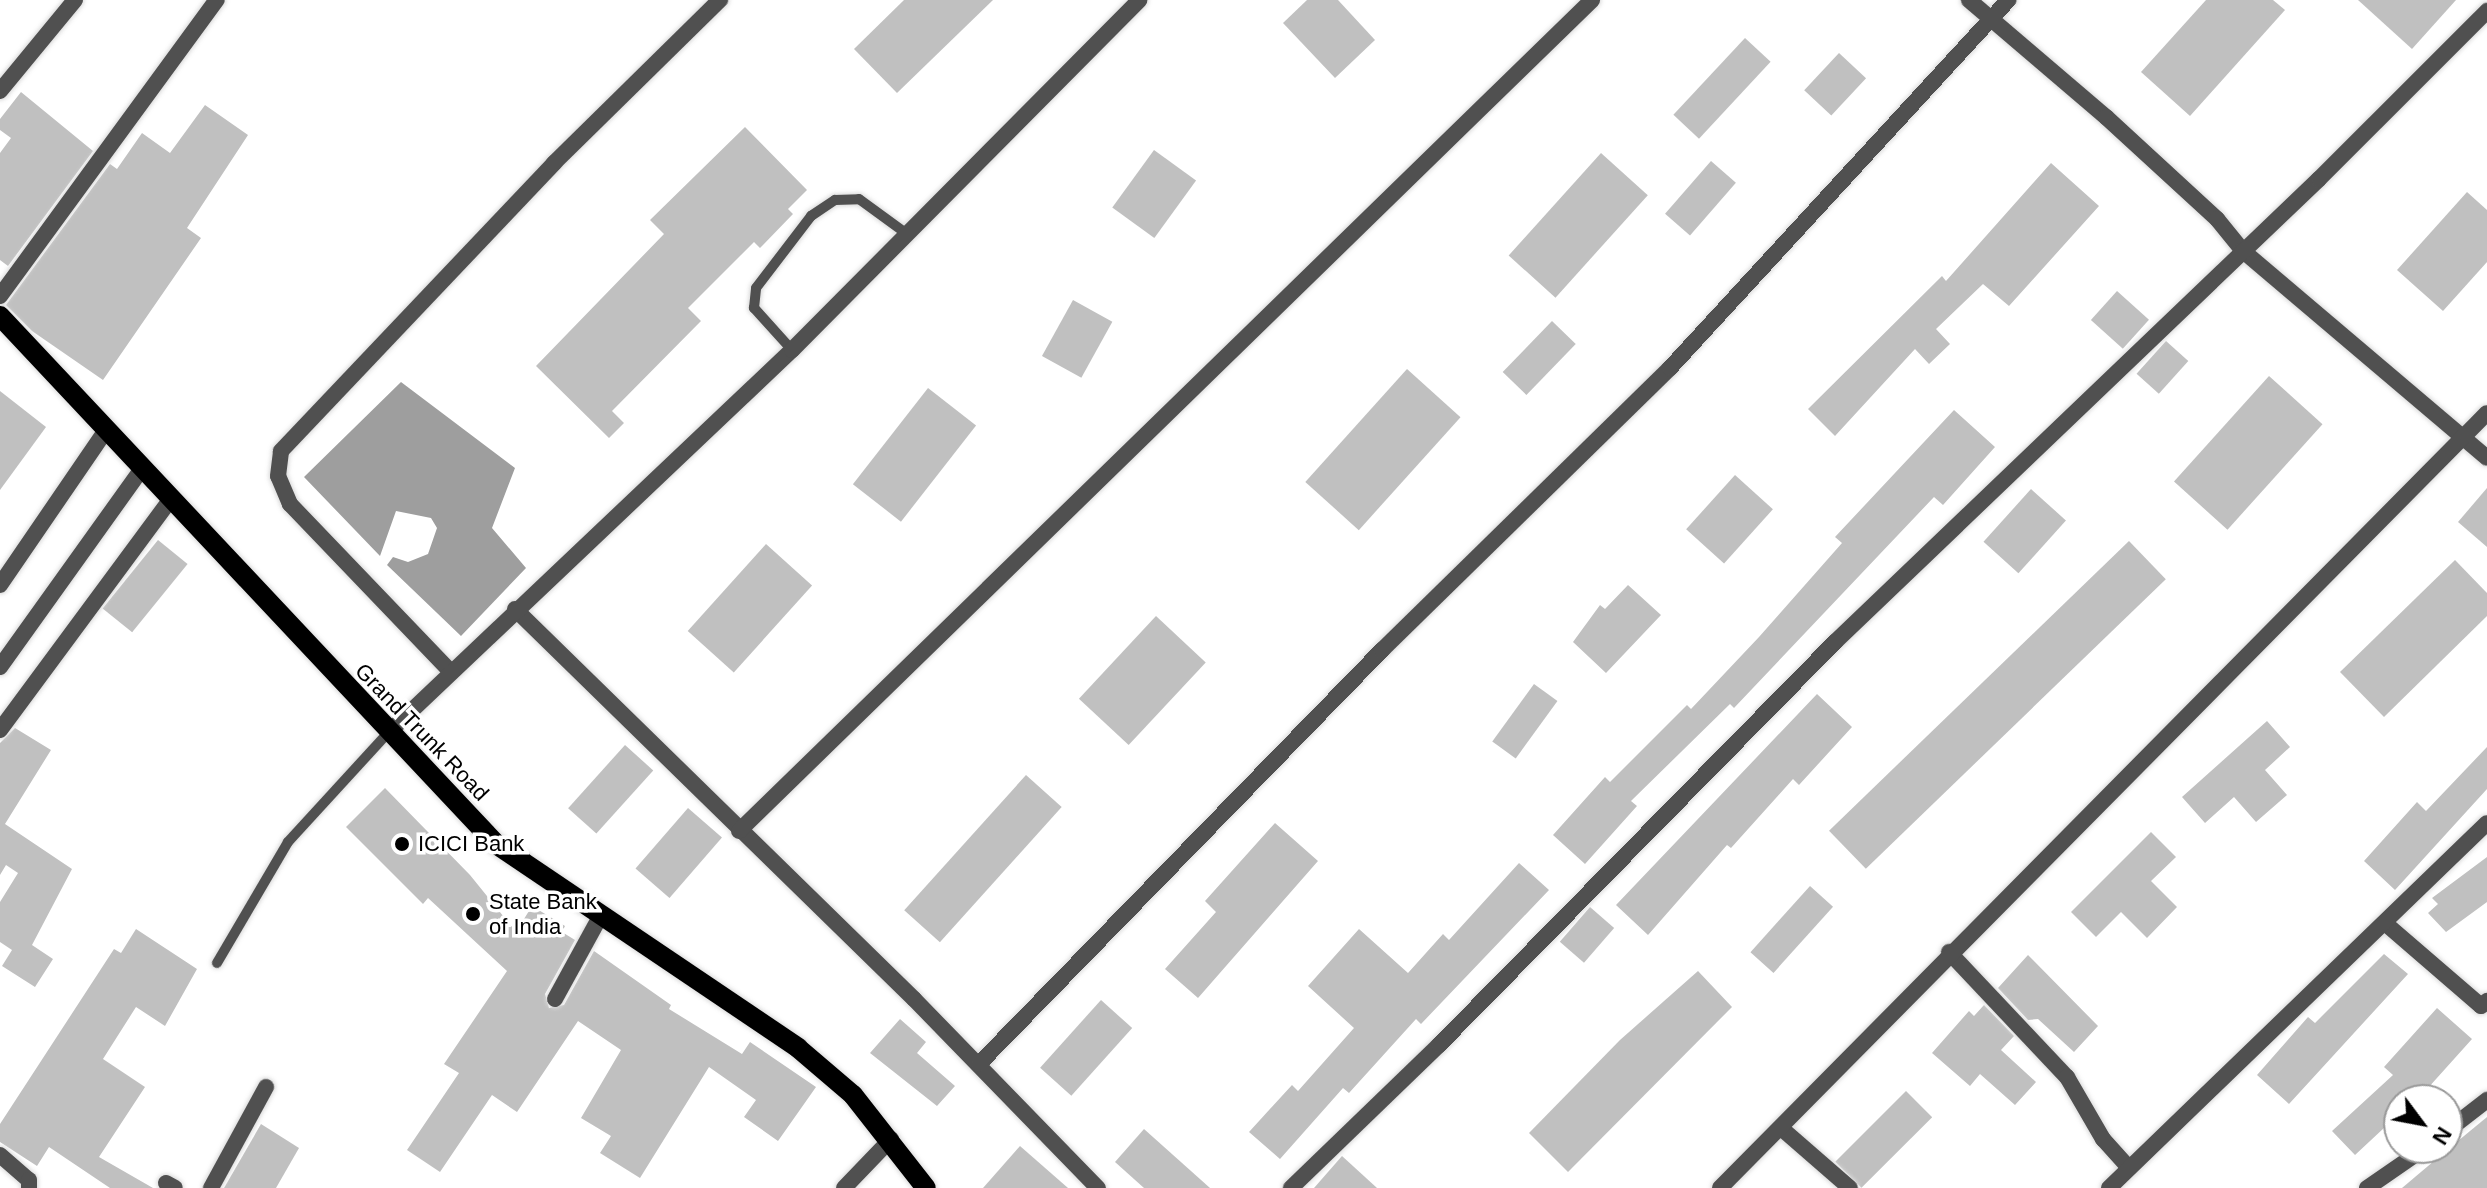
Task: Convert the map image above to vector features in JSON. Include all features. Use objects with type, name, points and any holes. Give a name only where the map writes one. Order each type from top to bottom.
[{"type":"main road","name":"Grand Trunk Road","points":[[0,316],[388,733],[496,844],[798,1048],[853,1095],[891,1139],[926,1188]]},
{"type":"street","points":[[0,91],[75,0]]},
{"type":"street","points":[[0,296],[217,0]]},
{"type":"street","points":[[451,672],[290,504],[278,476],[281,451],[542,175],[720,0]]},
{"type":"street","points":[[388,733],[515,609],[792,350],[1139,0]]},
{"type":"street","points":[[739,831],[1592,0]]},
{"type":"street","points":[[1969,0],[2183,188],[2242,250],[2487,458]]},
{"type":"street","points":[[979,1064],[1382,650],[1670,368],[2008,0]]},
{"type":"street","points":[[1291,1188],[1439,1045],[1835,642],[2487,11]]},
{"type":"street","points":[[1720,1188],[1949,952],[2487,413]]},
{"type":"street","points":[[1,583],[106,430]]},
{"type":"street","points":[[0,667],[142,469]]},
{"type":"street","points":[[0,730],[170,500]]},
{"type":"street","points":[[515,609],[979,1064],[1098,1188]]},
{"type":"street","points":[[2109,1188],[2386,924],[2487,823]]},
{"type":"street","points":[[555,999],[601,915]]},
{"type":"street","points":[[2386,924],[2481,1006],[2487,1001]]},
{"type":"street","points":[[1949,952],[2067,1077],[2103,1139],[2129,1168]]},
{"type":"street","points":[[211,1188],[266,1087]]},
{"type":"street","points":[[2463,1119],[2487,1100]]},
{"type":"street","points":[[1781,1128],[1850,1188]]},
{"type":"street","points":[[844,1188],[891,1139]]},
{"type":"street","points":[[0,1155],[29,1180],[29,1188]]},
{"type":"street","points":[[2367,1188],[2402,1164]]},
{"type":"lane","points":[[792,350],[754,308],[756,288],[811,216],[835,200],[859,199],[907,234]]},
{"type":"lane","points":[[217,963],[288,842],[388,733]]},
{"type":"shaded area","points":[[401,382],[515,468],[492,528],[526,568],[461,636],[387,565],[393,557],[408,562],[428,554],[437,528],[431,518],[396,511],[380,556],[304,477]]},
{"type":"building","points":[[904,0],[993,0],[897,93],[854,49]]},
{"type":"building","points":[[1307,0],[1338,0],[1375,40],[1335,78],[1283,23]]},
{"type":"building","points":[[2206,0],[2273,0],[2285,10],[2190,116],[2141,72]]},
{"type":"building","points":[[2358,0],[2456,0],[2412,49]]},
{"type":"building","points":[[1745,38],[1771,62],[1699,139],[1673,115]]},
{"type":"building","points":[[1839,53],[1866,78],[1831,116],[1804,90]]},
{"type":"building","points":[[21,92],[93,151],[8,266],[0,260],[0,153],[11,138],[0,130],[0,119]]},
{"type":"building","points":[[205,105],[248,135],[187,228],[201,238],[103,380],[32,331],[6,305],[110,164],[117,169],[142,133],[170,153]]},
{"type":"building","points":[[745,127],[807,190],[788,209],[793,214],[760,248],[754,242],[688,308],[701,321],[612,411],[624,423],[609,438],[536,366],[664,234],[650,220]]},
{"type":"building","points":[[1154,150],[1196,181],[1154,238],[1112,207]]},
{"type":"building","points":[[1601,153],[1648,195],[1555,298],[1509,256]]},
{"type":"building","points":[[1711,161],[1736,183],[1690,235],[1665,214]]},
{"type":"building","points":[[2051,163],[2099,206],[2009,306],[1983,284],[1936,329],[1950,344],[1929,364],[1915,349],[1835,436],[1808,409],[1942,276],[1946,281]]},
{"type":"building","points":[[2467,192],[2487,210],[2487,262],[2443,311],[2397,270]]},
{"type":"building","points":[[2117,291],[2149,320],[2123,349],[2091,320]]},
{"type":"building","points":[[1073,300],[1112,322],[1081,378],[1042,356]]},
{"type":"building","points":[[1552,321],[1576,344],[1526,395],[1503,372]]},
{"type":"building","points":[[2166,341],[2188,361],[2159,394],[2137,374]]},
{"type":"building","points":[[1407,369],[1461,417],[1359,530],[1305,482]]},
{"type":"building","points":[[2269,376],[2323,424],[2227,530],[2174,482]]},
{"type":"building","points":[[928,388],[976,426],[901,522],[853,484]]},
{"type":"building","points":[[0,391],[46,427],[0,490]]},
{"type":"building","points":[[1954,410],[1995,447],[1943,505],[1934,497],[1734,708],[1730,704],[1631,801],[1637,806],[1585,864],[1553,835],[1605,777],[1610,782],[1687,705],[1691,709],[1759,637],[1842,543],[1835,537]]},
{"type":"building","points":[[1735,475],[1773,509],[1724,563],[1686,529]]},
{"type":"building","points":[[2487,488],[2487,547],[2458,522]]},
{"type":"building","points":[[2031,489],[2066,520],[2018,573],[1983,542]]},
{"type":"building","points":[[158,540],[188,564],[132,632],[103,608]]},
{"type":"building","points":[[2129,541],[2166,579],[1866,869],[1829,831]]},
{"type":"building","points":[[766,544],[812,585],[734,672],[688,631]]},
{"type":"building","points":[[2455,560],[2487,593],[2487,616],[2384,717],[2340,672]]},
{"type":"building","points":[[1628,585],[1661,615],[1606,673],[1573,642],[1600,605],[1605,609]]},
{"type":"building","points":[[1156,616],[1206,662],[1129,745],[1079,699]]},
{"type":"building","points":[[1534,684],[1557,701],[1516,758],[1492,741]]},
{"type":"building","points":[[1817,694],[1852,727],[1799,785],[1793,779],[1731,848],[1727,845],[1648,935],[1616,905]]},
{"type":"building","points":[[2267,721],[2290,747],[2265,770],[2287,795],[2256,822],[2234,797],[2205,823],[2182,797]]},
{"type":"building","points":[[15,728],[51,750],[5,824],[72,869],[32,945],[53,959],[35,987],[2,966],[12,950],[0,942],[0,902],[18,873],[6,865],[0,875],[0,743]]},
{"type":"building","points":[[625,745],[653,770],[596,834],[568,808]]},
{"type":"building","points":[[2487,747],[2487,789],[2395,890],[2364,861],[2417,802],[2426,811]]},
{"type":"building","points":[[1026,775],[1062,807],[940,942],[904,910]]},
{"type":"building","points":[[385,788],[470,875],[516,932],[532,906],[565,926],[562,932],[575,940],[545,994],[549,1008],[564,1005],[594,951],[671,1005],[669,1009],[742,1054],[750,1042],[816,1087],[778,1141],[744,1117],[756,1100],[709,1067],[640,1178],[600,1153],[611,1136],[581,1118],[621,1050],[578,1021],[517,1112],[492,1095],[440,1172],[407,1150],[459,1073],[444,1064],[507,971],[428,898],[423,904],[346,827]]},
{"type":"building","points":[[688,808],[722,838],[669,898],[636,868]]},
{"type":"building","points":[[1275,823],[1318,861],[1198,998],[1165,969],[1216,912],[1205,901]]},
{"type":"building","points":[[2151,832],[2176,857],[2151,881],[2177,907],[2147,938],[2121,912],[2096,937],[2071,912]]},
{"type":"building","points":[[2487,857],[2487,902],[2446,932],[2428,913],[2438,904],[2432,898]]},
{"type":"building","points":[[1519,863],[1549,890],[1421,1024],[1416,1019],[1349,1093],[1343,1088],[1280,1159],[1249,1132],[1292,1085],[1298,1091],[1354,1028],[1308,986],[1359,929],[1408,973],[1443,934],[1449,940]]},
{"type":"building","points":[[1810,886],[1833,907],[1773,973],[1750,952]]},
{"type":"building","points":[[1590,907],[1614,928],[1584,963],[1560,942]]},
{"type":"building","points":[[136,929],[197,969],[165,1026],[136,1007],[103,1059],[145,1087],[99,1157],[153,1188],[110,1188],[49,1147],[37,1166],[0,1142],[0,1124],[114,949],[121,953]]},
{"type":"building","points":[[2384,954],[2408,974],[2289,1104],[2257,1075],[2308,1017],[2315,1023]]},
{"type":"building","points":[[2028,955],[2098,1026],[2074,1052],[2038,1019],[2028,1020],[1998,988]]},
{"type":"building","points":[[1698,971],[1732,1007],[1568,1172],[1529,1133],[1620,1040]]},
{"type":"building","points":[[1101,1000],[1132,1028],[1071,1096],[1040,1068]]},
{"type":"building","points":[[1984,1005],[2014,1036],[2001,1050],[2036,1082],[2015,1105],[1980,1074],[1970,1086],[1932,1053],[1969,1011],[1974,1016]]},
{"type":"building","points":[[2437,1008],[2472,1039],[2432,1084],[2383,1084],[2393,1075],[2384,1067]]},
{"type":"building","points":[[900,1019],[926,1042],[917,1053],[955,1086],[937,1106],[870,1053]]},
{"type":"building","points":[[2383,1084],[2383,1129],[2355,1155],[2332,1131]]},
{"type":"building","points":[[1906,1091],[1932,1117],[1861,1188],[1835,1162]]},
{"type":"building","points":[[2487,1117],[2487,1188],[2402,1188],[2430,1164],[2463,1164],[2463,1137]]},
{"type":"building","points":[[261,1124],[299,1148],[276,1188],[224,1188]]},
{"type":"building","points":[[1144,1129],[1210,1188],[1144,1188],[1115,1162]]},
{"type":"building","points":[[1020,1146],[1068,1188],[983,1188]]},
{"type":"building","points":[[1342,1156],[1377,1188],[1314,1188]]},
{"type":"place","name":"ICICI Bank","points":[[402,844]]},
{"type":"place","name":"State Bank of India","points":[[473,914]]}]
